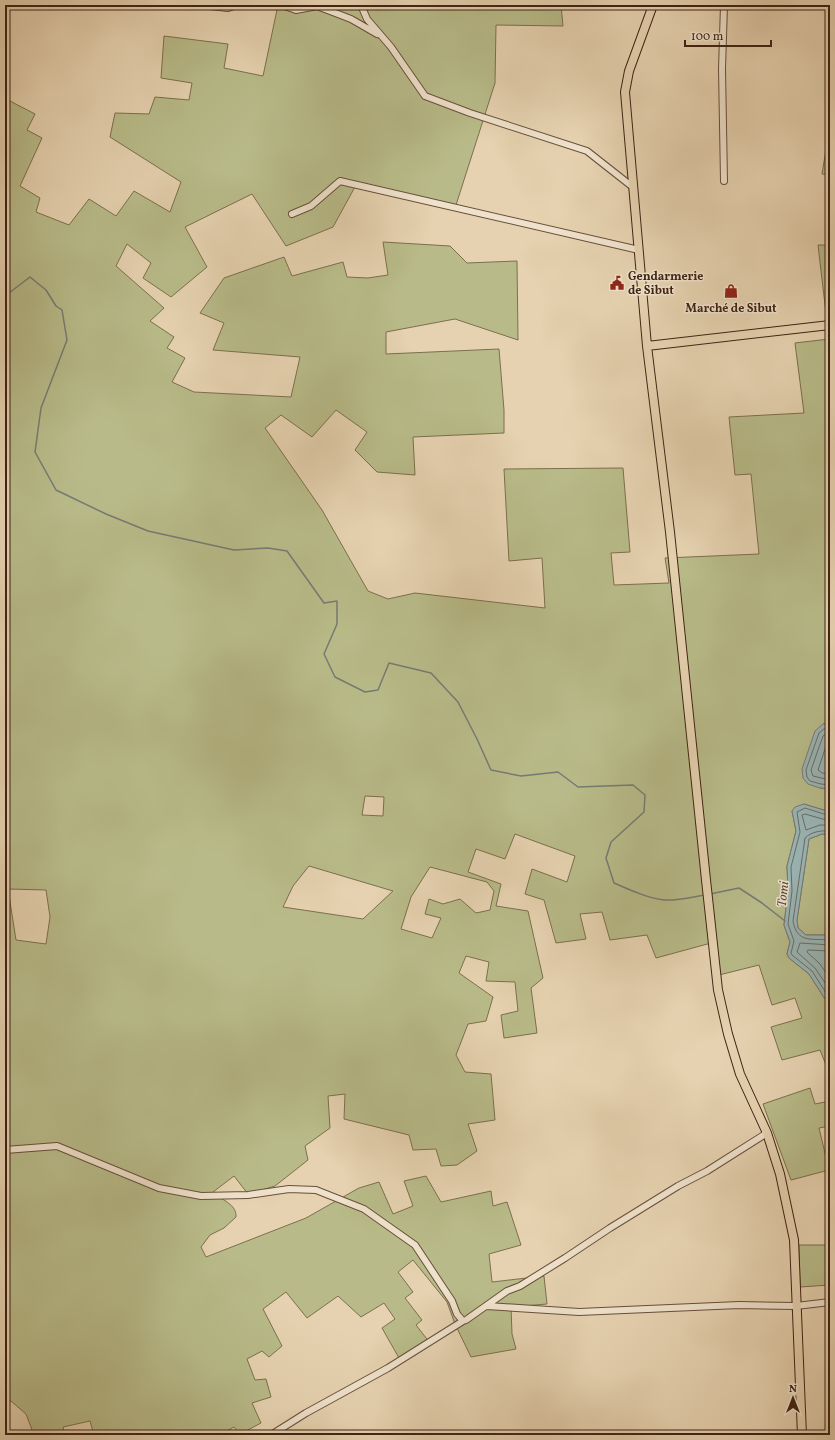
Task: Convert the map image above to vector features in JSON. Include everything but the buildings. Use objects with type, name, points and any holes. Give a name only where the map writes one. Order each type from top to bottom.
[{"type":"main road","points":[[653,5],[629,71],[625,92],[647,346],[670,532],[718,990],[728,1034],[740,1074],[767,1133],[780,1174],[794,1240],[802,1435]]},
{"type":"main road","points":[[647,346],[830,325]]},
{"type":"street","points":[[201,5],[228,8],[237,5]]},
{"type":"street","points":[[282,5],[296,10],[317,6],[351,19],[375,32],[390,47]]},
{"type":"street","points":[[362,5],[367,19],[390,47],[425,96],[477,116],[587,151],[634,188]]},
{"type":"street","points":[[724,5],[722,69],[724,181]]},
{"type":"street","points":[[292,214],[311,206],[340,181],[638,250]]},
{"type":"street","points":[[271,1435],[306,1413],[388,1368],[463,1320],[466,1320],[507,1291],[520,1286],[610,1228],[767,1133]]},
{"type":"street","points":[[5,1150],[58,1146],[159,1188],[200,1196],[248,1195],[289,1189],[316,1190],[364,1209],[415,1245],[452,1301],[457,1314],[463,1320]]},
{"type":"street","points":[[487,1306],[579,1312],[739,1305],[796,1306],[830,1302]]},
{"type":"green space","points":[[278,5],[561,5],[563,26],[496,25],[495,83],[456,205],[356,185],[333,227],[286,246],[252,194],[185,227],[207,267],[171,297],[143,278],[151,263],[127,244],[116,266],[164,308],[150,321],[174,337],[167,348],[185,358],[172,382],[194,392],[291,397],[300,357],[213,350],[224,323],[200,313],[224,278],[284,257],[292,276],[343,262],[347,277],[368,278],[388,275],[383,242],[450,246],[467,263],[517,261],[518,340],[455,319],[386,332],[386,354],[499,349],[504,410],[504,433],[413,437],[415,475],[377,472],[355,450],[367,432],[336,410],[312,437],[281,415],[265,428],[322,510],[368,591],[388,599],[415,593],[545,608],[542,558],[509,561],[504,469],[623,468],[630,552],[611,553],[614,585],[669,583],[665,558],[759,554],[751,474],[735,475],[729,417],[804,413],[795,343],[829,339],[818,245],[830,245],[830,572],[826,591],[830,602],[830,723],[823,724],[820,788],[830,789],[830,812],[804,804],[792,811],[796,831],[787,866],[788,891],[784,925],[790,942],[787,954],[789,958],[809,974],[825,999],[830,1002],[830,1075],[820,1050],[782,1060],[771,1027],[802,1018],[795,998],[772,1005],[759,965],[715,976],[711,943],[656,958],[647,935],[610,940],[602,912],[580,914],[586,939],[556,943],[544,900],[525,894],[532,869],[567,882],[575,856],[515,834],[505,859],[476,849],[468,872],[501,884],[496,906],[528,911],[543,978],[531,988],[537,1033],[504,1038],[501,1015],[518,1011],[515,982],[486,981],[489,962],[466,956],[459,973],[493,997],[486,1021],[468,1024],[456,1055],[465,1072],[491,1074],[495,1120],[468,1124],[477,1151],[457,1165],[441,1166],[436,1149],[413,1150],[409,1135],[344,1119],[345,1094],[328,1096],[330,1128],[305,1146],[308,1160],[275,1186],[248,1194],[234,1176],[213,1192],[231,1205],[236,1213],[236,1217],[224,1228],[210,1235],[201,1247],[206,1257],[306,1218],[359,1188],[379,1182],[393,1214],[413,1206],[404,1181],[426,1176],[441,1202],[491,1191],[493,1206],[507,1202],[521,1245],[489,1254],[492,1282],[544,1276],[547,1304],[511,1307],[512,1334],[516,1349],[471,1357],[455,1324],[447,1302],[413,1260],[398,1272],[413,1292],[405,1298],[422,1320],[416,1325],[430,1343],[399,1358],[382,1328],[395,1319],[384,1303],[361,1317],[338,1296],[307,1318],[286,1292],[263,1309],[282,1346],[269,1357],[262,1351],[247,1359],[255,1380],[266,1379],[271,1397],[252,1403],[261,1423],[240,1434],[234,1427],[219,1435],[94,1435],[90,1421],[63,1427],[65,1435],[34,1435],[26,1414],[11,1401],[5,1404],[5,106],[8,100],[35,114],[27,130],[42,138],[20,186],[40,198],[36,212],[69,225],[89,199],[116,216],[134,191],[170,212],[181,182],[110,137],[115,113],[149,114],[155,97],[189,100],[192,83],[161,78],[164,36],[228,44],[224,68],[263,76]],"holes":[[[365,796],[384,797],[383,816],[362,815]],[[309,866],[393,891],[363,919],[283,907],[293,886]],[[430,867],[487,882],[494,891],[490,910],[476,913],[460,899],[443,904],[429,899],[425,914],[441,918],[432,938],[401,929],[411,897]],[[8,889],[46,890],[50,917],[46,944],[16,940]]]},
{"type":"green space","points":[[830,125],[830,175],[822,174]]},
{"type":"green space","points":[[822,834],[830,834],[830,937],[827,935],[806,935],[798,928],[797,920],[809,839]]},
{"type":"green space","points":[[810,1088],[815,1104],[830,1101],[830,1126],[819,1128],[829,1170],[791,1180],[763,1104]]},
{"type":"green space","points":[[799,1245],[830,1245],[830,1285],[800,1287]]},
{"type":"water","points":[[830,723],[830,789],[820,788],[808,784],[803,778],[802,769],[815,731],[823,724]]},
{"type":"water","points":[[804,804],[830,812],[830,834],[822,834],[809,839],[797,920],[798,928],[806,935],[827,935],[830,937],[830,1002],[825,999],[809,974],[789,958],[787,954],[790,942],[784,925],[788,891],[787,866],[796,831],[792,811],[795,807]]},
{"type":"waterway","points":[[5,296],[30,277],[46,290],[56,306],[62,310],[67,340],[41,408],[35,452],[56,490],[106,514],[148,531],[234,550],[268,548],[287,551],[324,603],[337,601],[337,624],[324,654],[335,677],[365,692],[378,690],[389,663],[431,673],[458,702],[491,770],[521,776],[558,772],[578,787],[633,785],[645,795],[644,812],[611,842],[606,858],[614,883],[645,896],[664,900],[704,895]]},
{"type":"waterway","name":"Tomi","points":[[710,894],[739,888],[762,903],[785,921]]},
{"type":"place","name":"Gendarmerie de Sibut","points":[[617,283]]},
{"type":"place","name":"Marché de Sibut","points":[[731,291]]}]
